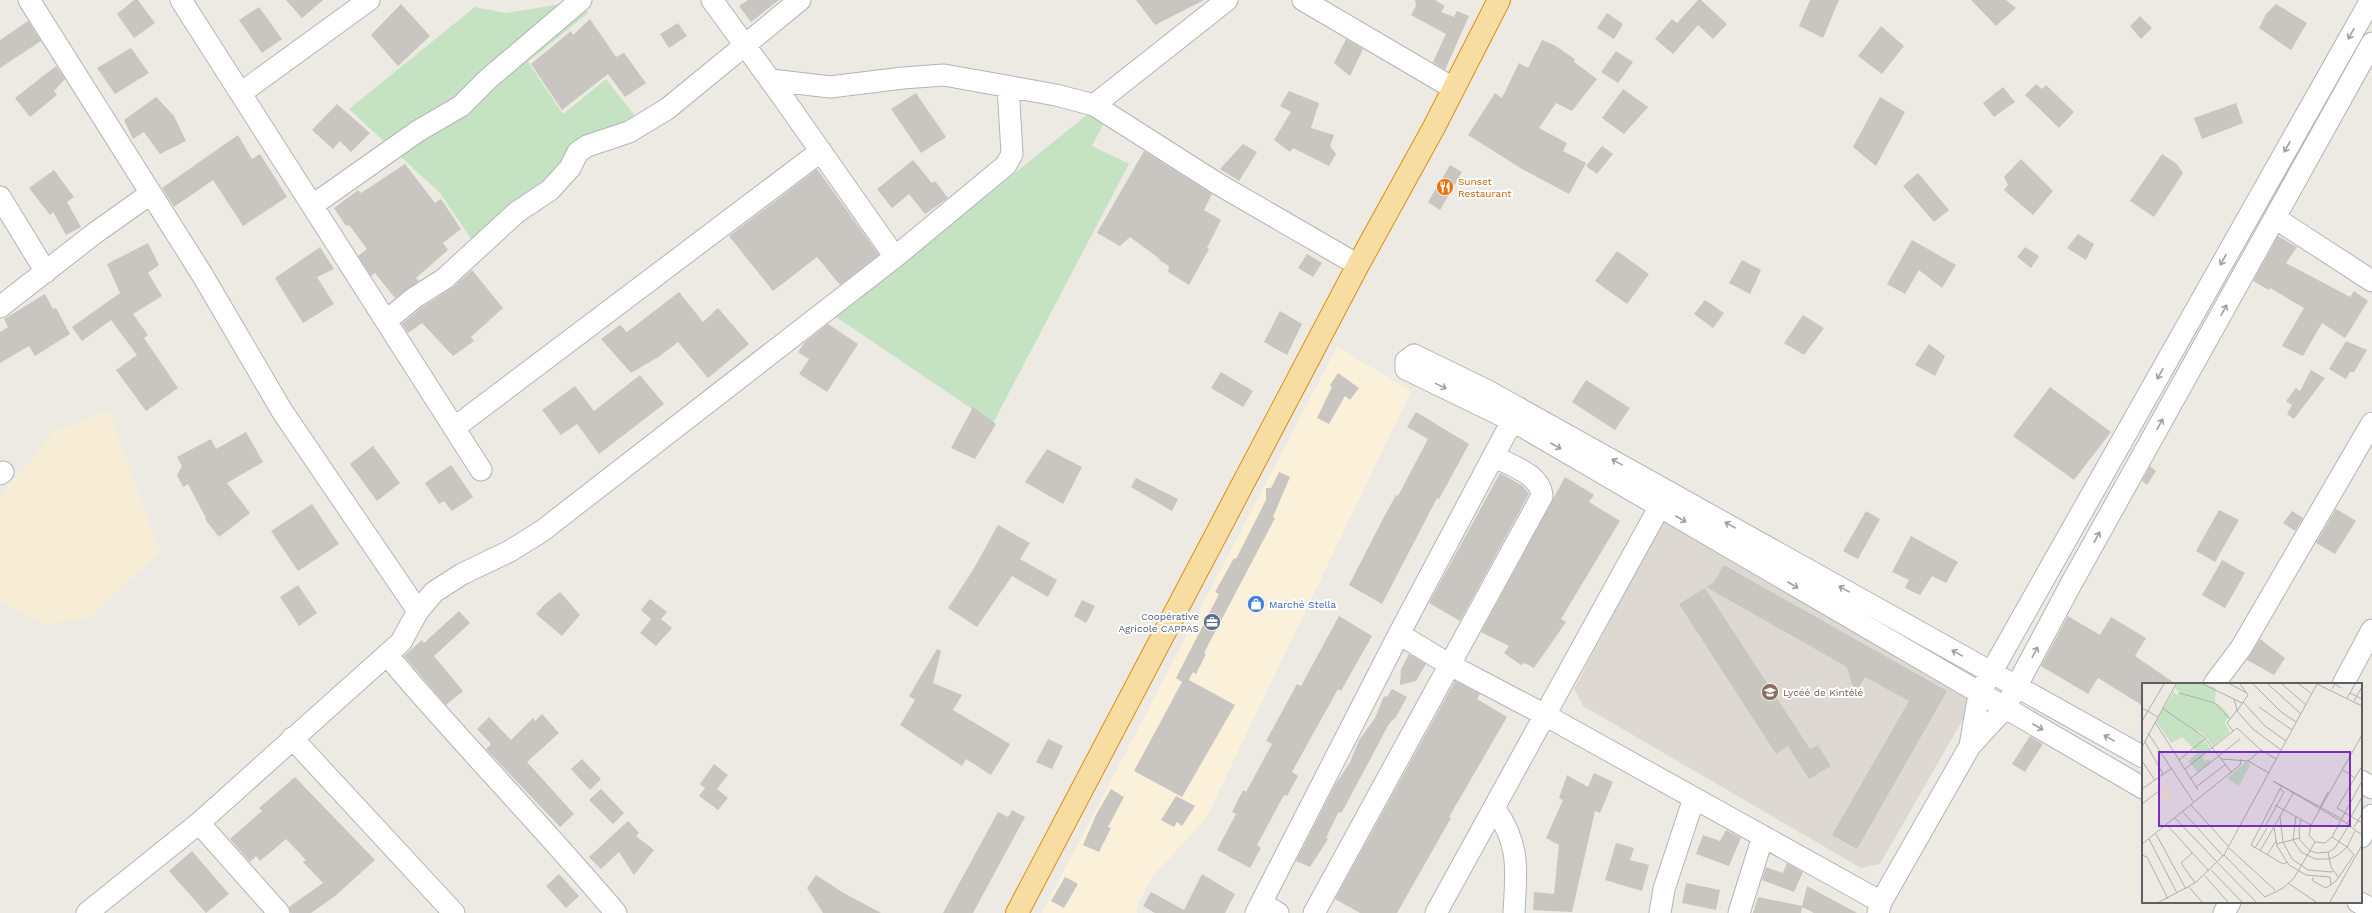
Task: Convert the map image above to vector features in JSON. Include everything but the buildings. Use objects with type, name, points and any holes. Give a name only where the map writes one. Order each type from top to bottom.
[{"type":"highway","points":[[1017,913],[1499,0]]},
{"type":"street","points":[[29,0],[117,136],[150,194],[203,276],[282,411],[418,611]]},
{"type":"street","points":[[181,0],[481,470]]},
{"type":"street","points":[[241,93],[369,0]]},
{"type":"street","points":[[313,205],[418,131],[461,106],[489,78],[581,0]]},
{"type":"street","points":[[712,0],[771,80],[895,257]]},
{"type":"street","points":[[386,321],[414,298],[444,279],[517,212],[550,190],[570,168],[578,152],[588,146],[629,132],[667,109],[800,0]]},
{"type":"street","points":[[1094,105],[1227,0]]},
{"type":"street","points":[[1303,0],[1453,88]]},
{"type":"street","points":[[1970,746],[1979,694],[2370,0]]},
{"type":"street","points":[[1399,634],[1450,665],[1545,715],[1763,836],[1880,908],[1970,746],[2005,708],[2071,584],[2372,43]]},
{"type":"street","points":[[771,80],[830,87],[903,78],[944,75],[1056,95],[1094,105],[1218,184],[1358,265]]},
{"type":"street","points":[[97,910],[198,823],[401,642],[418,611],[434,592],[542,531],[895,257],[1006,166],[1012,154],[1008,86]]},
{"type":"street","points":[[454,428],[821,151]]},
{"type":"street","points":[[0,307],[95,233],[150,194]]},
{"type":"street","points":[[0,196],[46,272]]},
{"type":"street","points":[[2275,218],[2372,281]]},
{"type":"street","points":[[1265,910],[1399,634],[1495,457],[1516,415],[1664,498],[2017,686],[2142,756]]},
{"type":"street","points":[[2215,683],[2241,648],[2372,423]]},
{"type":"street","points":[[1314,913],[1542,496],[1541,488],[1533,478],[1495,457]]},
{"type":"street","points":[[1664,498],[1979,694],[2142,787]]},
{"type":"street","points":[[1436,913],[1495,809],[1664,498]]},
{"type":"street","points":[[2344,683],[2372,630]]},
{"type":"street","points":[[387,655],[463,742],[556,842],[616,913]]},
{"type":"street","points":[[292,738],[454,913]]},
{"type":"street","points":[[2362,782],[2372,788]]},
{"type":"street","points":[[1660,913],[1664,889],[1694,798]]},
{"type":"street","points":[[1495,809],[1507,827],[1514,846],[1514,913]]},
{"type":"street","points":[[2362,835],[2372,815]]},
{"type":"street","points":[[198,823],[279,913]]},
{"type":"street","points":[[1739,913],[1763,836]]},
{"type":"street","points":[[2224,913],[2229,903]]},
{"type":"street","points":[[2350,913],[2356,903]]},
{"type":"street","points":[[2359,903],[2372,909]]},
{"type":"shaded area","name":"Marché Stella","points":[[1337,347],[1411,391],[1206,818],[1152,877],[1137,906],[1137,913],[1042,913]]},
{"type":"shaded area","name":"Lycéé de Kintélé","points":[[1662,521],[1672,521],[1970,695],[1971,705],[1880,864],[1861,868],[1583,706],[1574,689]]},
{"type":"green space","points":[[585,0],[588,13],[528,62],[563,114],[606,79],[639,121],[557,173],[474,243],[440,193],[349,109],[475,7],[506,13]]},
{"type":"green space","points":[[1088,114],[1104,123],[1092,146],[1129,164],[993,423],[836,317]]},
{"type":"sand","points":[[109,411],[160,552],[91,617],[44,625],[0,600],[0,496],[54,431]]},
{"type":"place","name":"Sunset Restaurant","points":[[1445,187]]},
{"type":"place","name":"Marché Stella","points":[[1256,604]]},
{"type":"place","name":"Coopérative Agricole CAPPAS","points":[[1212,622]]},
{"type":"place","name":"Lycéé de Kintélé","points":[[1770,692]]}]
